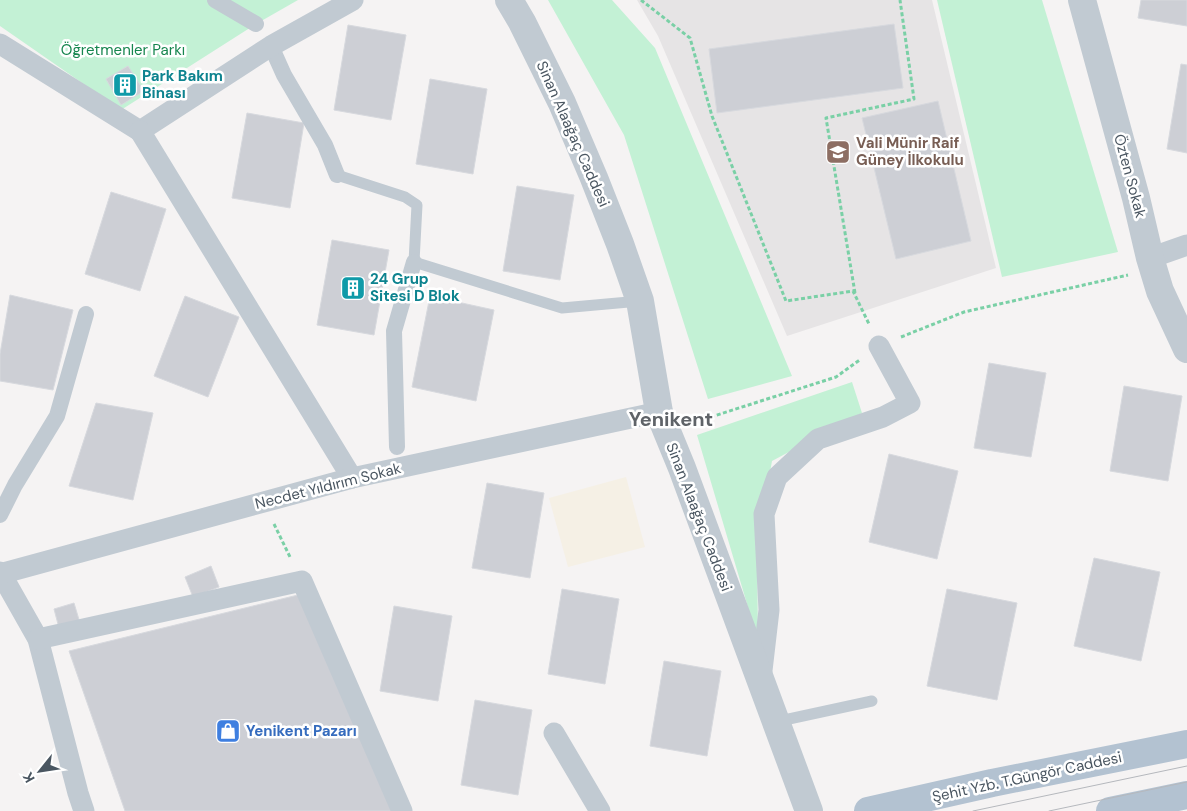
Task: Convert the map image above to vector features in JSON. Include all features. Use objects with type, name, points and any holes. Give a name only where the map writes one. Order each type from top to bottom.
[{"type":"main road","name":"Şehit Yzb. T.Güngör Caddesi","points":[[868,811],[992,783],[1187,744]]},
{"type":"main road","points":[[1110,811],[1187,795]]},
{"type":"street","points":[[215,0],[256,24]]},
{"type":"street","points":[[140,131],[271,46],[353,0]]},
{"type":"street","name":"Sinan Alaağaç Caddesi","points":[[509,0],[562,103],[613,228],[640,301],[663,422],[682,468],[808,811]]},
{"type":"street","name":"Özten Sokak","points":[[1082,0],[1136,198],[1151,263],[1160,292],[1187,349]]},
{"type":"street","points":[[0,44],[140,131],[352,478]]},
{"type":"street","points":[[271,46],[284,75],[325,145],[337,175]]},
{"type":"street","points":[[1151,263],[1187,245]]},
{"type":"street","points":[[397,447],[394,331],[414,262]]},
{"type":"street","points":[[0,515],[15,485],[57,416],[86,314]]},
{"type":"street","points":[[760,682],[769,610],[764,514],[777,477],[818,439],[883,417],[910,403],[879,346]]},
{"type":"street","name":"Necdet Yıldırım Sokak","points":[[0,573],[352,478],[663,422]]},
{"type":"street","points":[[0,573],[38,639],[84,811]]},
{"type":"street","points":[[38,639],[302,581],[402,811]]},
{"type":"street","points":[[554,733],[600,811]]},
{"type":"lane","points":[[337,175],[405,197],[417,205],[414,262],[562,308],[640,301]]},
{"type":"lane","points":[[775,722],[872,701]]},
{"type":"path","points":[[642,0],[690,38],[712,116],[786,301],[853,291],[879,346]]},
{"type":"path","points":[[856,296],[826,118],[914,99],[900,0]]},
{"type":"path","points":[[964,312],[1151,263]]},
{"type":"path","points":[[663,422],[836,377]]},
{"type":"path","points":[[274,523],[302,581]]},
{"type":"shaded area","name":"Vali Münir Raif Güney İlkokulu","points":[[637,0],[932,0],[996,268],[787,336],[658,36]]},
{"type":"green space","name":"Öğretmenler Parkı","points":[[0,0],[298,0],[256,24],[121,110],[0,26]]},
{"type":"green space","points":[[548,0],[612,0],[655,48],[792,376],[708,399],[624,135]]},
{"type":"green space","points":[[937,0],[1042,0],[1118,252],[1002,277]]},
{"type":"green space","points":[[852,382],[862,413],[772,461],[757,546],[758,641],[697,435]]},
{"type":"sand","points":[[626,477],[645,547],[568,567],[549,498]]},
{"type":"building","points":[[1141,0],[1187,0],[1187,26],[1138,18]]},
{"type":"building","points":[[894,24],[903,88],[717,113],[709,49]]},
{"type":"building","points":[[348,25],[406,35],[391,120],[334,110]]},
{"type":"building","points":[[1181,64],[1187,65],[1187,153],[1167,149]]},
{"type":"building","name":"Park Bakım Binası","points":[[128,66],[144,91],[121,105],[106,79]]},
{"type":"building","points":[[430,79],[487,89],[473,174],[416,164]]},
{"type":"building","points":[[938,101],[971,241],[896,259],[862,118]]},
{"type":"building","points":[[247,113],[304,123],[290,208],[232,198]]},
{"type":"building","points":[[517,186],[574,195],[560,280],[503,271]]},
{"type":"building","points":[[111,192],[166,209],[140,291],[85,274]]},
{"type":"building","name":"24 Grup Sitesi D Blok","points":[[332,240],[389,250],[374,335],[317,325]]},
{"type":"building","points":[[10,295],[73,310],[53,390],[0,381],[0,354]]},
{"type":"building","points":[[185,296],[239,317],[208,397],[154,376]]},
{"type":"building","points":[[430,296],[494,310],[476,401],[412,387]]},
{"type":"building","points":[[989,363],[1046,373],[1031,457],[974,448]]},
{"type":"building","points":[[1124,386],[1182,396],[1168,481],[1110,471]]},
{"type":"building","points":[[96,403],[153,413],[133,500],[69,486]]},
{"type":"building","points":[[889,454],[958,471],[937,559],[869,542]]},
{"type":"building","points":[[487,483],[544,493],[530,578],[472,568]]},
{"type":"building","points":[[1094,558],[1160,572],[1141,661],[1074,646]]},
{"type":"building","points":[[211,566],[219,587],[193,597],[185,577]]},
{"type":"building","points":[[562,589],[619,599],[605,684],[548,674]]},
{"type":"building","points":[[947,589],[1017,603],[997,700],[927,686]]},
{"type":"building","name":"Yenikent Pazarı","points":[[302,594],[393,811],[125,811],[69,651]]},
{"type":"building","points":[[74,603],[80,623],[59,628],[54,609]]},
{"type":"building","points":[[394,606],[452,616],[438,701],[380,691]]},
{"type":"building","points":[[664,661],[721,671],[707,756],[650,746]]},
{"type":"building","points":[[475,700],[532,710],[518,795],[461,785]]},
{"type":"tram line","points":[[973,811],[1187,766]]},
{"type":"tram line","points":[[1049,811],[1187,782]]},
{"type":"place","name":"Park Bakım Binası","points":[[125,85]]},
{"type":"place","name":"Vali Münir Raif Güney İlkokulu","points":[[838,152]]},
{"type":"place","name":"24 Grup Sitesi D Blok","points":[[353,288]]},
{"type":"place","name":"Yenikent Pazarı","points":[[228,731]]},
{"type":"district","name":"Yenikent","points":[[671,419]]}]
